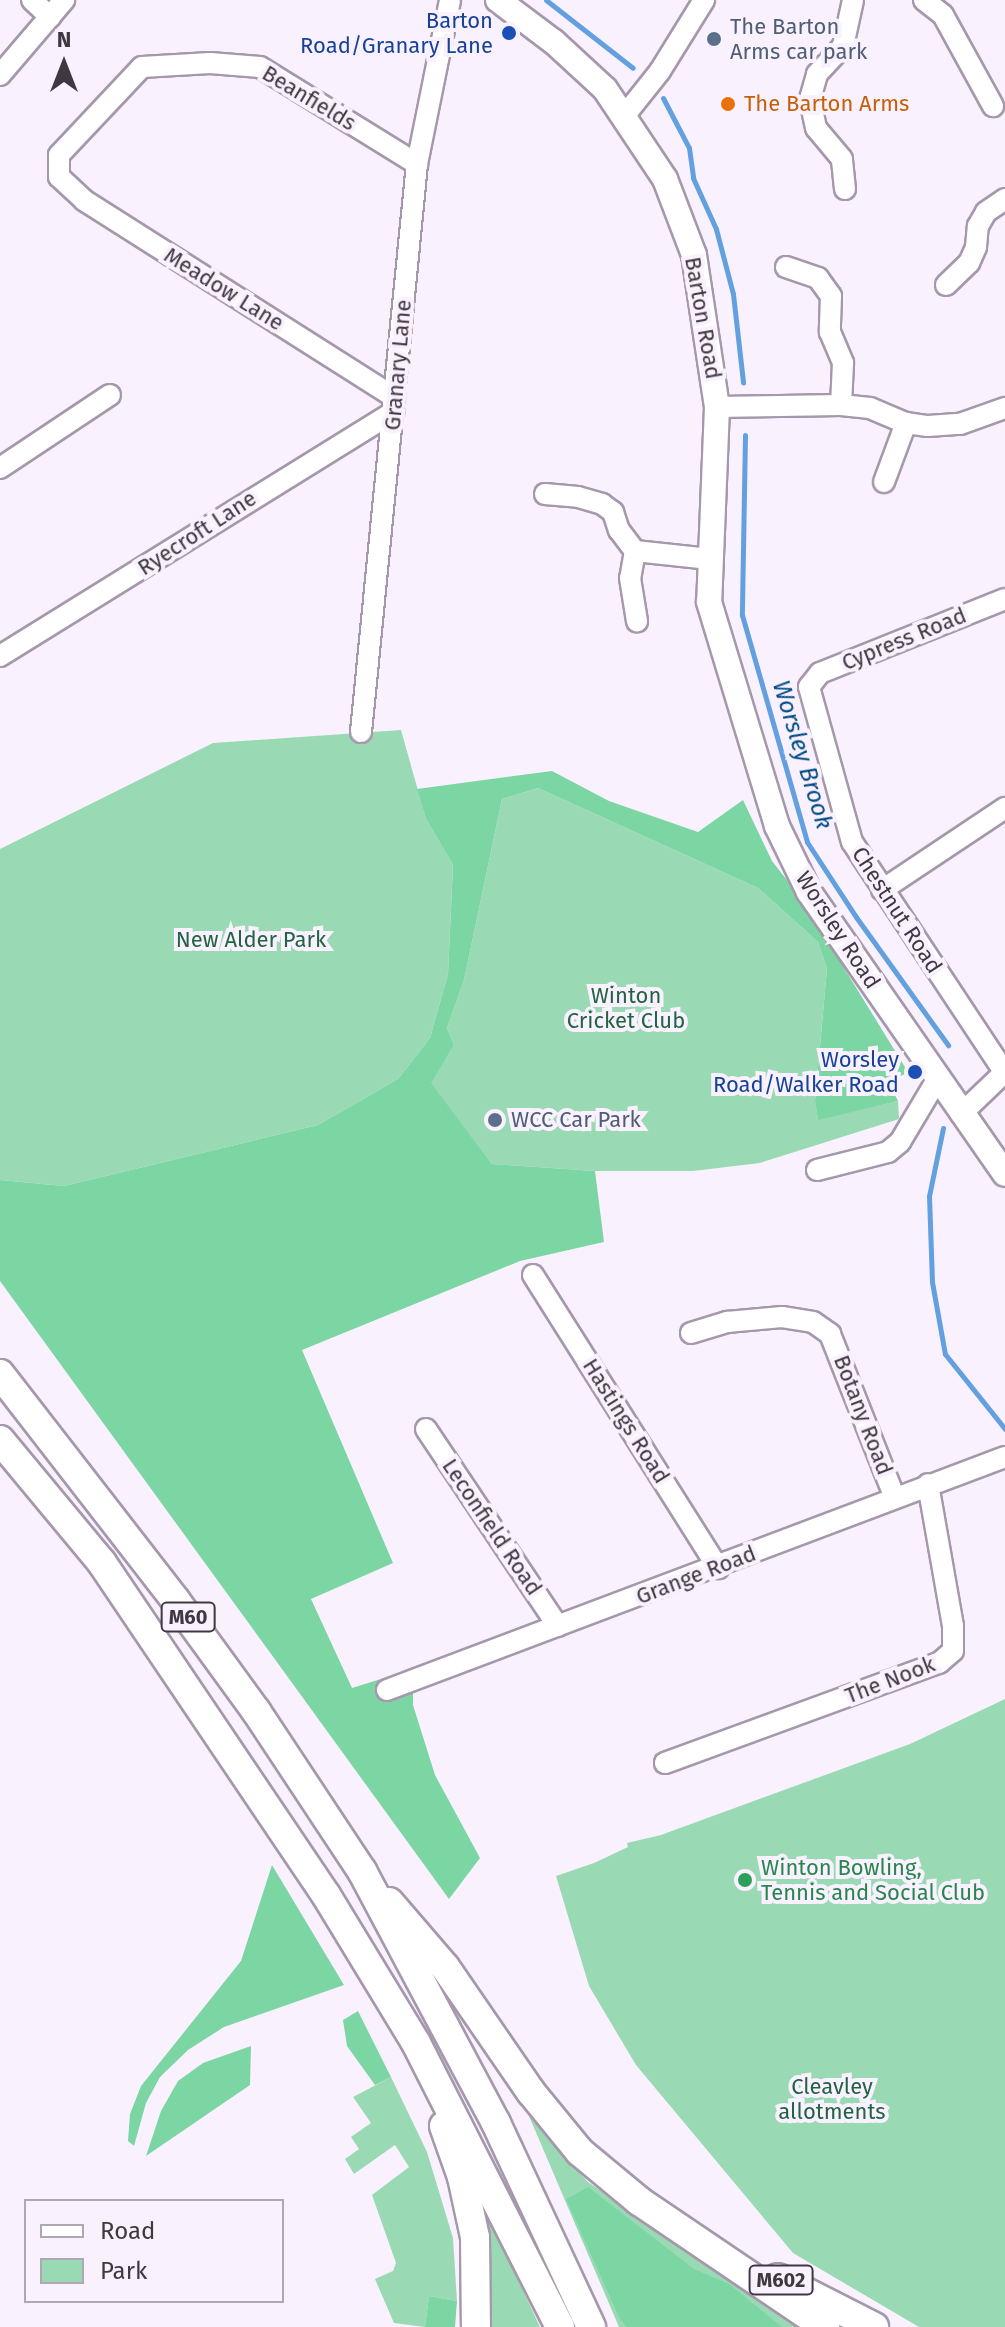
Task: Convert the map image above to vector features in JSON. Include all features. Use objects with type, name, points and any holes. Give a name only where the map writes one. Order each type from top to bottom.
[{"type":"highway","name":"M60","points":[[0,1374],[186,1614],[274,1737],[362,1871],[496,2123],[591,2327]]},
{"type":"highway","name":"M60","points":[[0,1440],[102,1563],[359,1949],[416,2043],[560,2327]]},
{"type":"highway","name":"M60","points":[[362,1871],[445,1967],[561,2132],[603,2173],[688,2233]]},
{"type":"highway","name":"M60","points":[[359,1949],[423,2074],[462,2177],[478,2262],[476,2327]]},
{"type":"highway","points":[[688,2233],[825,2327]]},
{"type":"highway","name":"M602","points":[[688,2233],[874,2327]]},
{"type":"main road","name":"Barton Road","points":[[498,0],[584,68],[625,115],[665,179],[694,255],[717,407],[710,562]]},
{"type":"main road","name":"Worsley Road","points":[[710,562],[709,602],[777,826],[809,892],[1005,1174]]},
{"type":"street","points":[[32,0],[50,17]]},
{"type":"street","points":[[0,75],[64,0]]},
{"type":"street","name":"Granary Lane","points":[[361,732],[417,164],[450,0]]},
{"type":"street","points":[[625,115],[660,71],[704,0]]},
{"type":"street","points":[[845,189],[842,159],[816,128],[810,99],[817,74],[843,46],[853,0]]},
{"type":"street","points":[[924,0],[943,15],[993,106]]},
{"type":"street","name":"Beanfields","points":[[59,177],[59,155],[142,67],[210,63],[260,67],[417,164]]},
{"type":"street","name":"Meadow Lane","points":[[59,177],[84,200],[394,404]]},
{"type":"street","points":[[946,285],[969,263],[978,226],[986,212],[1005,199]]},
{"type":"street","points":[[786,267],[818,278],[831,296],[830,332],[843,363],[841,405]]},
{"type":"street","points":[[0,468],[110,395]]},
{"type":"street","name":"Ryecroft Lane","points":[[0,656],[394,404]]},
{"type":"street","points":[[717,407],[841,405],[870,408],[906,423],[960,424],[1005,408]]},
{"type":"street","points":[[884,482],[906,423]]},
{"type":"street","points":[[545,494],[602,504],[613,512],[619,530],[635,551],[710,562]]},
{"type":"street","points":[[635,551],[630,578],[637,621]]},
{"type":"street","name":"Cypress Road","points":[[809,687],[820,673],[1005,599]]},
{"type":"street","name":"Chestnut Road","points":[[809,687],[852,842],[1005,1072]]},
{"type":"street","points":[[882,890],[1005,808]]},
{"type":"street","points":[[961,1114],[1005,1072]]},
{"type":"street","points":[[817,1170],[888,1152],[900,1142],[938,1078]]},
{"type":"street","name":"Hastings Road","points":[[533,1275],[718,1568]]},
{"type":"street","name":"Botany Road","points":[[691,1333],[727,1322],[782,1317],[813,1322],[830,1334],[895,1498]]},
{"type":"street","name":"Leconfield Road","points":[[426,1429],[558,1626]]},
{"type":"street","name":"Grange Road","points":[[387,1690],[718,1568],[928,1484],[1005,1457]]},
{"type":"street","name":"The Nook","points":[[665,1763],[939,1663],[953,1651],[953,1626],[928,1484]]},
{"type":"green space","name":"New Alder Park","points":[[401,730],[426,819],[453,865],[448,974],[430,1038],[398,1079],[318,1125],[64,1186],[0,1180],[0,849],[213,743]]},
{"type":"green space","points":[[552,771],[609,801],[698,832],[743,800],[772,861],[801,898],[908,1072],[889,1083],[898,1101],[818,1120],[815,1101],[827,969],[818,942],[758,888],[538,788],[502,799],[464,980],[447,1028],[454,1045],[431,1083],[492,1164],[595,1171],[604,1242],[520,1261],[302,1350],[393,1563],[311,1599],[352,1688],[413,1669],[413,1705],[435,1775],[480,1858],[449,1899],[0,1281],[0,1180],[64,1186],[318,1125],[398,1079],[430,1038],[448,974],[453,865],[426,819],[417,789]]},
{"type":"green space","name":"Winton Cricket Club","points":[[538,788],[758,888],[818,942],[827,969],[815,1100],[818,1119],[898,1101],[899,1119],[760,1163],[693,1171],[595,1171],[492,1164],[430,1083],[454,1045],[447,1028],[464,980],[502,799]]},
{"type":"green space","name":"Cleavley allotments","points":[[1005,1699],[1005,2327],[919,2327],[793,2253],[636,2065],[589,1986],[556,1876],[594,1863],[628,1847],[627,1843],[661,1835],[910,1744]]},
{"type":"green space","points":[[272,1865],[344,1985],[224,2027],[188,2050],[160,2077],[146,2103],[134,2146],[128,2141],[130,2114],[141,2086],[241,1961]]},
{"type":"green space","points":[[358,2011],[391,2077],[375,2085],[347,2046],[343,2020]]},
{"type":"green space","points":[[251,2046],[250,2085],[146,2156],[161,2111],[178,2081],[203,2063]]},
{"type":"green space","points":[[391,2077],[427,2152],[453,2238],[457,2301],[429,2296],[425,2327],[394,2323],[375,2279],[393,2271],[396,2263],[372,2195],[409,2167],[395,2145],[354,2174],[345,2159],[359,2149],[351,2137],[371,2123],[353,2097]]},
{"type":"green space","points":[[529,2116],[588,2182],[796,2327],[619,2327]]},
{"type":"green space","points":[[471,2181],[540,2327],[488,2327],[489,2271]]},
{"type":"green space","points":[[588,2187],[694,2269],[729,2284],[782,2327],[627,2327],[620,2319],[566,2199]]},
{"type":"green space","points":[[429,2296],[457,2301],[455,2327],[425,2327]]},
{"type":"waterway","name":"Worsley Brook","points":[[546,0],[633,68]]},
{"type":"waterway","name":"Worsley Brook","points":[[663,98],[689,148],[693,178],[716,229],[733,294],[743,382]]},
{"type":"waterway","name":"Worsley Brook","points":[[745,435],[742,615],[807,842],[856,917],[948,1045]]},
{"type":"waterway","name":"Worsley Brook","points":[[943,1128],[929,1196],[932,1282],[945,1354],[1005,1429]]},
{"type":"place","name":"Barton Road/Granary Lane","points":[[509,33]]},
{"type":"place","name":"The Barton Arms car park","points":[[714,39]]},
{"type":"place","name":"The Barton Arms","points":[[728,104]]},
{"type":"place","name":"Worsley Road/Walker Road","points":[[915,1072]]},
{"type":"place","name":"WCC Car Park","points":[[495,1120]]},
{"type":"place","name":"Winton Bowling, Tennis and Social Club","points":[[745,1880]]}]
